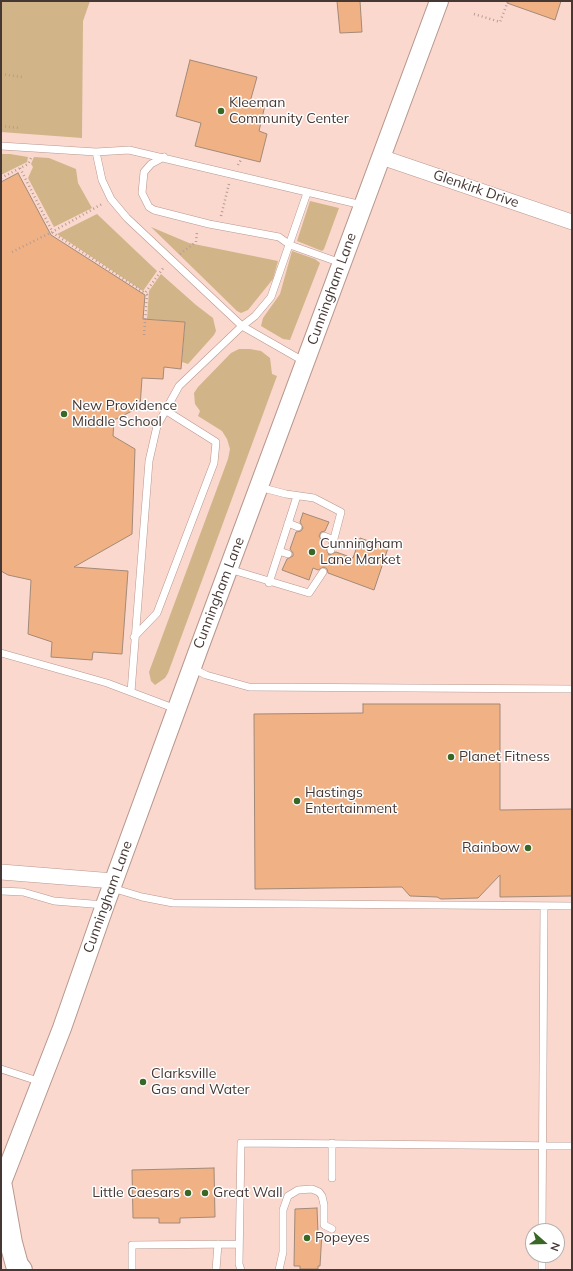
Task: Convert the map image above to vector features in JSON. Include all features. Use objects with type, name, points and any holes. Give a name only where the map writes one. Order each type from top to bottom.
[{"type":"highway","points":[[1,1186],[11,1243],[17,1265],[21,1270]]},
{"type":"street","name":"Cunningham Lane","points":[[1,1186],[42,1083],[105,905],[342,264],[380,157],[439,1]]},
{"type":"street","name":"Glenkirk Drive","points":[[380,157],[572,222]]},
{"type":"street","points":[[1,872],[113,884]]},
{"type":"lane","points":[[1,146],[96,152],[129,150],[164,157],[232,176],[363,205]]},
{"type":"lane","points":[[96,152],[102,180],[111,199],[171,261],[242,326],[305,362]]},
{"type":"lane","points":[[164,157],[151,164],[144,172],[142,193],[149,207],[164,213],[279,237],[290,245],[342,264]]},
{"type":"lane","points":[[131,692],[134,637],[149,461],[157,426],[179,386],[242,326],[255,316],[271,297],[307,193]]},
{"type":"lane","points":[[134,637],[157,613],[214,463],[216,442],[165,410]]},
{"type":"lane","points":[[259,487],[297,496],[314,498],[341,512],[331,550]]},
{"type":"lane","points":[[269,582],[297,496]]},
{"type":"lane","points":[[288,523],[298,527]]},
{"type":"lane","points":[[324,536],[334,540]]},
{"type":"lane","points":[[279,550],[288,554]]},
{"type":"lane","points":[[229,569],[309,593],[323,572]]},
{"type":"lane","points":[[1,653],[131,692],[177,710]]},
{"type":"lane","points":[[192,668],[206,674],[250,687],[572,689]]},
{"type":"lane","points":[[113,884],[142,897],[173,903],[572,906]]},
{"type":"lane","points":[[1,891],[23,892],[54,902],[105,905]]},
{"type":"lane","points":[[542,1223],[544,906]]},
{"type":"lane","points":[[1,1069],[42,1083]]},
{"type":"lane","points":[[241,1270],[241,1143],[572,1146]]},
{"type":"lane","points":[[332,1144],[332,1178]]},
{"type":"lane","points":[[279,1270],[283,1252],[284,1210],[288,1196],[298,1190],[312,1189],[319,1192],[322,1196],[324,1205],[324,1224],[332,1229]]},
{"type":"lane","points":[[216,1270],[218,1244]]},
{"type":"lane","points":[[132,1270],[132,1245],[240,1244]]},
{"type":"path","points":[[474,14],[500,22],[508,1]]},
{"type":"path","points":[[1,74],[22,77]]},
{"type":"path","points":[[1,126],[19,128]]},
{"type":"path","points":[[1,178],[28,164],[33,148]]},
{"type":"path","points":[[12,252],[52,232],[111,199]]},
{"type":"path","points":[[144,335],[147,295],[145,293]]},
{"type":"shaded area","points":[[1,1],[90,1],[83,21],[82,138],[1,132]]},
{"type":"shaded area","points":[[1,154],[28,157],[27,162],[1,175]]},
{"type":"shaded area","points":[[34,157],[49,158],[76,169],[78,183],[92,208],[54,227],[28,178],[33,167],[31,164]]},
{"type":"shaded area","points":[[310,201],[339,208],[322,251],[297,241]]},
{"type":"shaded area","points":[[97,214],[157,271],[143,291],[57,234]]},
{"type":"shaded area","points":[[151,227],[189,243],[278,261],[273,279],[248,310],[241,313],[237,311]]},
{"type":"shaded area","points":[[292,251],[315,259],[320,263],[290,340],[283,339],[261,326],[263,318],[280,294]]},
{"type":"shaded area","points":[[161,274],[213,318],[216,331],[214,335],[188,364],[182,362],[185,322],[147,319],[149,291]]},
{"type":"shaded area","points":[[239,349],[261,351],[270,358],[272,374],[277,376],[168,673],[165,678],[155,685],[151,681],[149,672],[228,459],[230,449],[227,439],[222,431],[198,416],[200,411],[195,404],[194,393],[231,353]]},
{"type":"building","points":[[337,1],[360,1],[362,32],[340,33]]},
{"type":"building","points":[[507,1],[561,1],[555,20],[507,3]]},
{"type":"building","name":"Kleeman Community Center","points":[[190,60],[257,77],[250,102],[265,105],[259,131],[267,134],[260,162],[195,146],[201,123],[176,116]]},
{"type":"building","name":"New Providence Middle School","points":[[18,173],[51,235],[145,295],[143,319],[185,322],[181,369],[164,367],[163,379],[142,378],[140,407],[114,420],[113,436],[135,449],[132,534],[74,567],[128,571],[122,654],[93,652],[92,660],[51,657],[52,642],[28,634],[31,580],[8,575],[1,571],[1,182]]},
{"type":"building","name":"Cunningham Lane Market","points":[[303,513],[329,522],[325,531],[321,532],[319,536],[322,541],[320,546],[326,548],[329,555],[336,552],[353,558],[360,538],[388,548],[374,590],[328,573],[327,569],[324,567],[318,570],[313,568],[309,580],[282,570],[287,559],[293,556],[290,549],[296,532],[301,531],[303,528],[300,522]]},
{"type":"building","points":[[363,704],[500,704],[500,810],[572,809],[572,896],[500,897],[500,875],[478,898],[441,899],[437,897],[410,896],[402,887],[255,889],[254,714],[363,713]]},
{"type":"building","points":[[214,1168],[215,1217],[180,1218],[180,1223],[159,1223],[159,1218],[133,1218],[132,1170]]},
{"type":"building","name":"Popeyes","points":[[317,1208],[318,1232],[322,1232],[320,1266],[318,1266],[318,1269],[300,1269],[300,1266],[294,1266],[295,1209]]},
{"type":"place","name":"Kleeman Community Center","points":[[221,111]]},
{"type":"place","name":"New Providence Middle School","points":[[64,414]]},
{"type":"place","name":"Cunningham Lane Market","points":[[312,552]]},
{"type":"place","name":"Planet Fitness","points":[[451,757]]},
{"type":"place","name":"Hastings Entertainment","points":[[297,801]]},
{"type":"place","name":"Rainbow","points":[[528,848]]},
{"type":"place","name":"Clarksville Gas and Water","points":[[143,1082]]},
{"type":"place","name":"Little Caesars","points":[[188,1193]]},
{"type":"place","name":"Great Wall","points":[[205,1193]]},
{"type":"place","name":"Popeyes","points":[[307,1238]]}]
